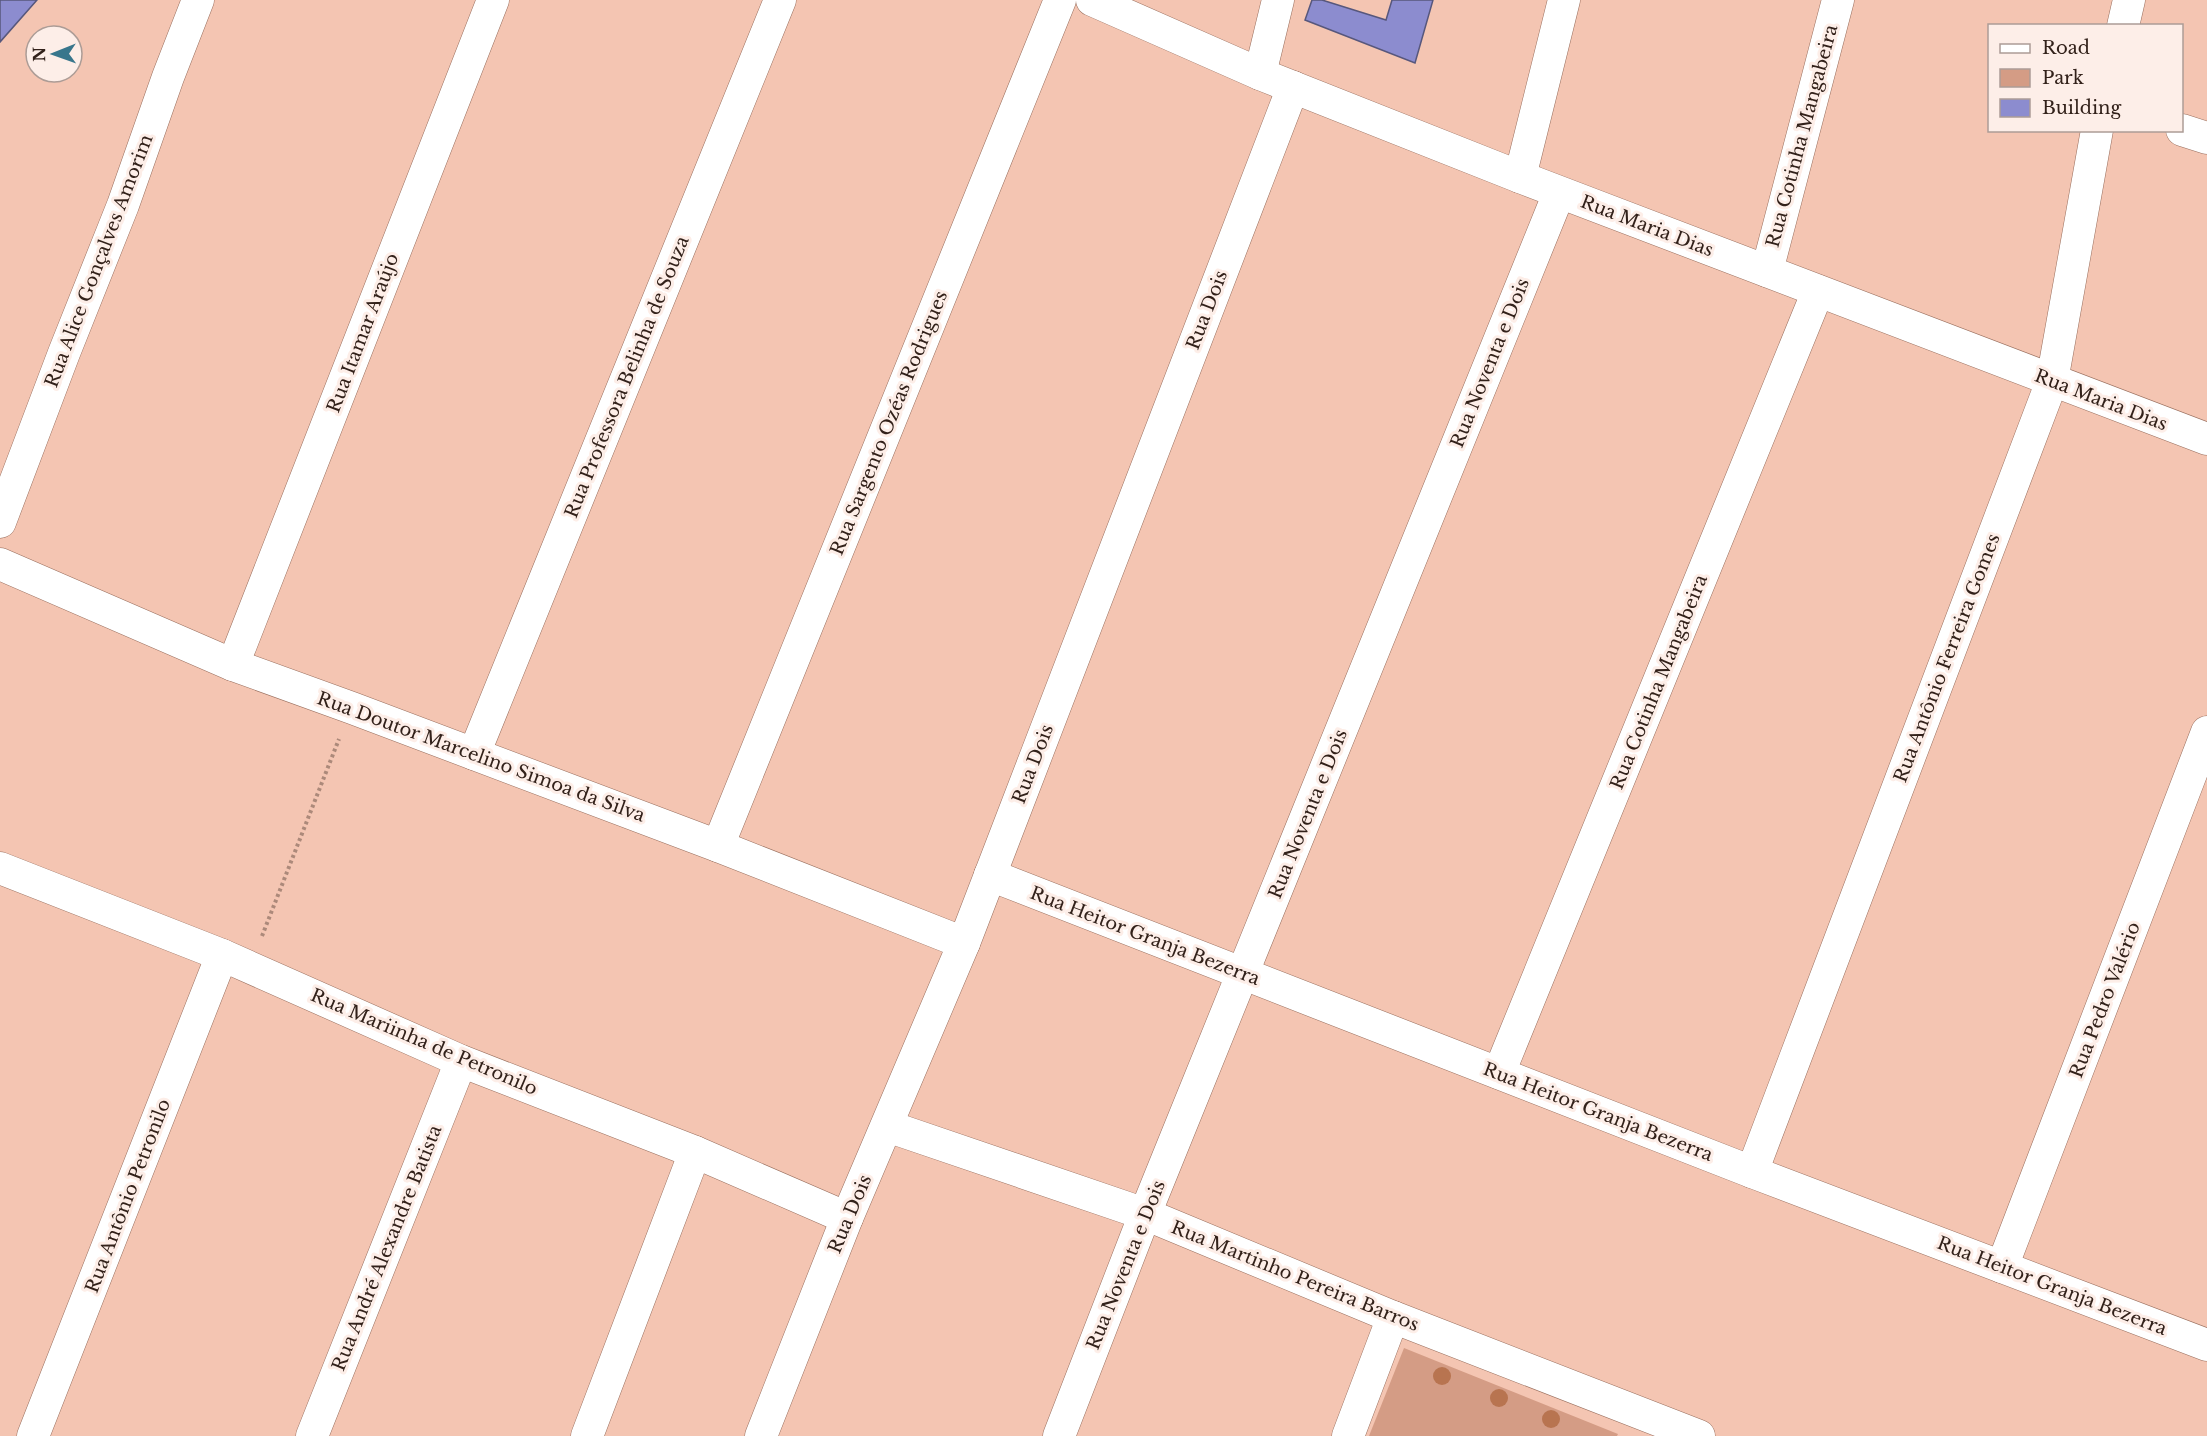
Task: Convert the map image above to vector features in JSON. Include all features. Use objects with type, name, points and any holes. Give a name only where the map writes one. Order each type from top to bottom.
[{"type":"street","name":"Rua Alice Gonçalves Amorim","points":[[0,522],[64,352],[123,205],[168,76],[198,0]]},
{"type":"street","name":"Rua Itamar Araújo","points":[[232,665],[493,0]]},
{"type":"street","name":"Rua Professora Belinha de Souza","points":[[474,754],[780,0]]},
{"type":"street","name":"Rua Sargento Ozéas Rodrigues","points":[[718,846],[1060,0]]},
{"type":"street","name":"Rua Maria Dias","points":[[1092,0],[1260,74],[1559,193],[2207,439]]},
{"type":"street","points":[[1260,74],[1278,0]]},
{"type":"street","points":[[1520,177],[1564,0]]},
{"type":"street","name":"Rua Cotinha Mangabeira","points":[[1767,271],[1838,0]]},
{"type":"street","points":[[2123,24],[2129,0]]},
{"type":"street","name":"Rua Dois","points":[[761,1436],[847,1218],[964,943],[1293,87]]},
{"type":"street","points":[[2183,131],[2207,138]]},
{"type":"street","name":"Rua Antônio Ferreira Gomes","points":[[1752,1172],[2052,381],[2097,132]]},
{"type":"street","name":"Rua Noventa e Dois","points":[[1059,1436],[1145,1214],[1559,193]]},
{"type":"street","name":"Rua Cotinha Mangabeira","points":[[1499,1073],[1818,291]]},
{"type":"street","name":"Rua Doutor Marcelino Simoa da Silva","points":[[0,564],[232,665],[718,846],[964,943]]},
{"type":"street","name":"Rua Pedro Valério","points":[[2002,1267],[2207,732]]},
{"type":"street","name":"Rua Mariinha de Petronilo","points":[[0,868],[236,961],[461,1061],[695,1152],[847,1218]]},
{"type":"street","name":"Rua Heitor Granja Bezerra","points":[[990,875],[1752,1172],[2207,1345]]},
{"type":"street","name":"Rua Antônio Petronilo","points":[[33,1436],[236,961]]},
{"type":"street","name":"Rua André Alexandre Batista","points":[[312,1436],[461,1061]]},
{"type":"street","name":"Rua Martinho Pereira Barros","points":[[887,1126],[1145,1214],[1393,1317],[1643,1426],[1699,1436]]},
{"type":"street","points":[[587,1436],[695,1152]]},
{"type":"street","points":[[1348,1436],[1393,1317]]},
{"type":"path","points":[[236,961],[352,708]]},
{"type":"green space","points":[[1404,1348],[1618,1434],[1617,1436],[1369,1436]]},
{"type":"building","points":[[0,0],[37,0],[0,42]]},
{"type":"building","points":[[1312,0],[1322,0],[1386,20],[1392,0],[1433,0],[1415,63],[1305,20]]}]
